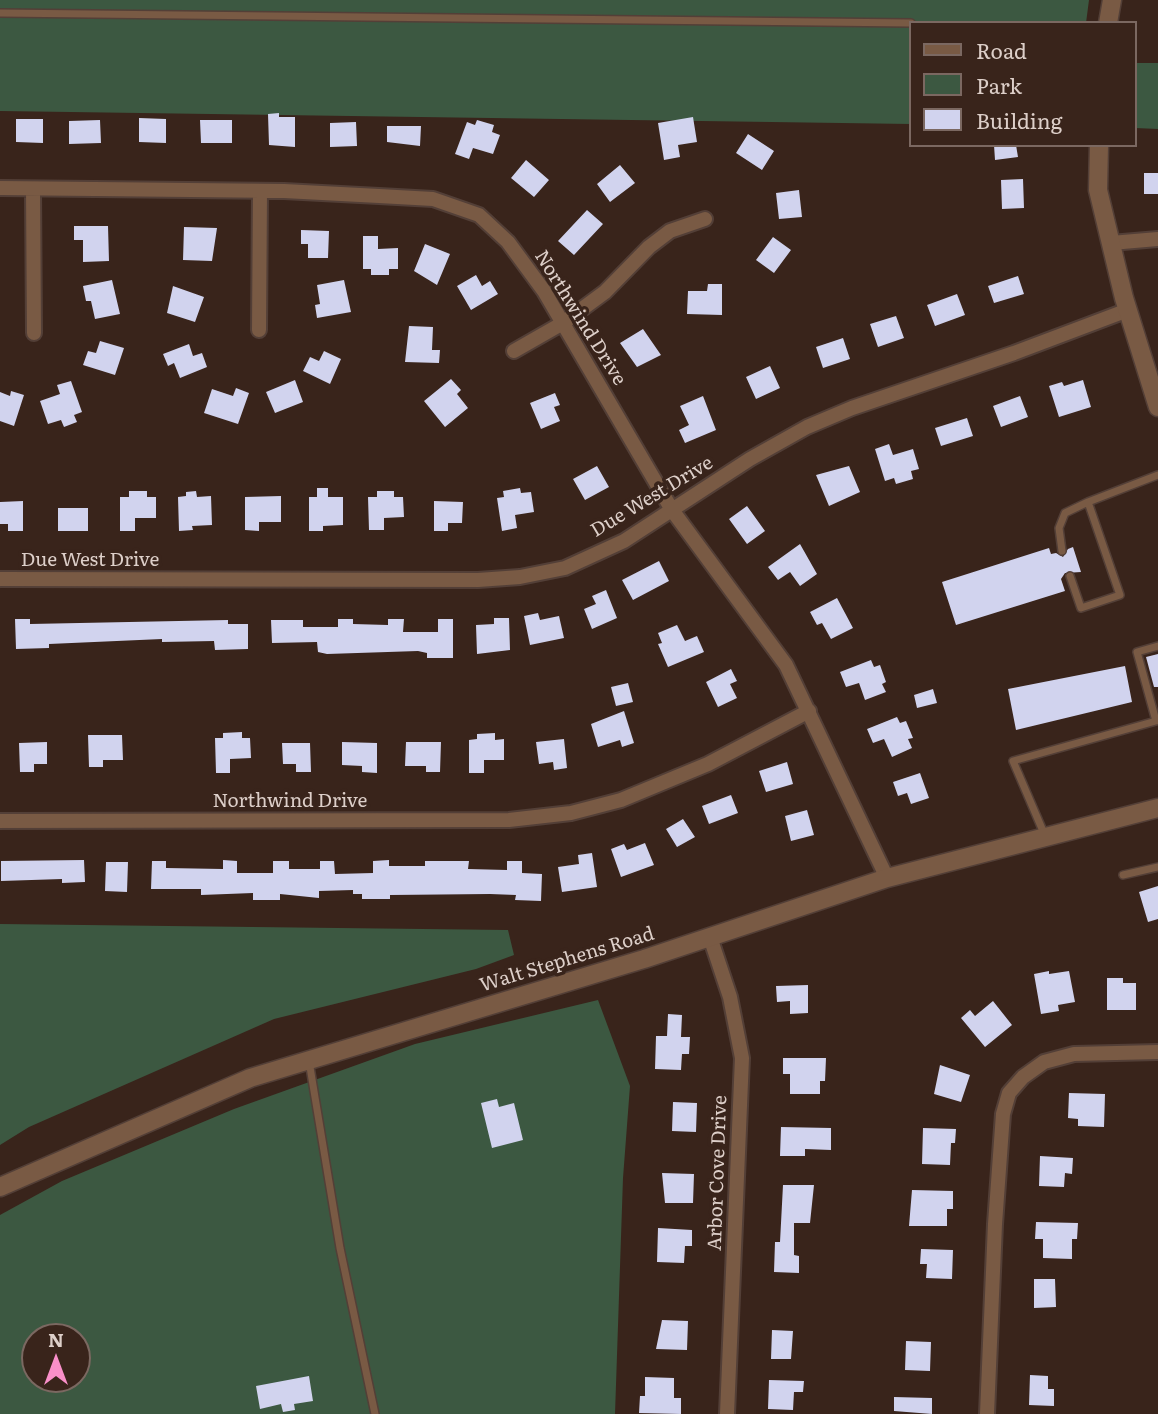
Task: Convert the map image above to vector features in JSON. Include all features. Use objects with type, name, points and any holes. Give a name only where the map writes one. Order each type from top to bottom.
[{"type":"street","points":[[1108,21],[1112,0]]},
{"type":"street","points":[[1099,147],[1098,190],[1128,310],[1158,407]]},
{"type":"street","name":"Northwind Drive","points":[[0,188],[260,191],[433,199],[479,215],[508,242],[544,291],[672,510],[763,630],[786,665],[887,878]]},
{"type":"street","points":[[33,189],[34,333]]},
{"type":"street","points":[[258,330],[260,191]]},
{"type":"street","points":[[514,351],[563,323],[605,292],[649,247],[670,231],[705,219]]},
{"type":"street","points":[[1111,243],[1158,239]]},
{"type":"street","name":"Due West Drive","points":[[0,579],[520,578],[565,568],[624,541],[750,459],[807,427],[852,408],[1014,354],[1128,310]]},
{"type":"street","name":"Northwind Drive","points":[[0,821],[509,820],[571,813],[621,800],[708,764],[809,711]]},
{"type":"street","name":"Walt Stephens Road","points":[[0,1187],[250,1078],[710,937],[887,878],[1158,808]]},
{"type":"street","name":"Arbor Cove Drive","points":[[710,937],[730,998],[742,1058],[727,1414]]},
{"type":"street","points":[[987,1414],[987,1361],[1000,1146],[1003,1114],[1009,1093],[1023,1076],[1044,1062],[1064,1056],[1158,1052]]},
{"type":"lane","points":[[0,13],[909,23]]},
{"type":"lane","points":[[1062,551],[1059,528],[1065,513],[1158,475]]},
{"type":"lane","points":[[1070,576],[1081,608],[1120,596],[1088,502]]},
{"type":"lane","points":[[1046,838],[1013,761],[1157,723],[1156,711],[1137,652],[1158,646]]},
{"type":"lane","points":[[1123,875],[1158,867]]},
{"type":"lane","points":[[309,1060],[340,1248],[375,1414]]},
{"type":"green space","points":[[0,0],[1089,0],[1086,21],[909,21],[909,124],[0,111]]},
{"type":"green space","points":[[1137,63],[1158,63],[1158,129],[1137,128]]},
{"type":"green space","points":[[0,924],[508,930],[514,955],[476,969],[274,1019],[29,1127],[0,1145]]},
{"type":"green space","points":[[598,1000],[630,1086],[623,1178],[615,1414],[0,1414],[0,1215],[62,1181],[234,1109],[415,1044]]},
{"type":"building","points":[[279,113],[279,117],[295,117],[295,147],[269,145],[268,114]]},
{"type":"building","points":[[693,117],[697,142],[678,145],[680,157],[664,160],[658,123]]},
{"type":"building","points":[[139,118],[166,119],[166,143],[139,142]]},
{"type":"building","points":[[16,119],[43,119],[43,143],[16,142]]},
{"type":"building","points":[[100,120],[101,143],[69,144],[69,121]]},
{"type":"building","points":[[200,120],[232,120],[232,143],[201,143]]},
{"type":"building","points":[[477,120],[494,125],[492,132],[500,135],[493,154],[473,148],[469,159],[455,154],[467,122],[475,125]]},
{"type":"building","points":[[356,122],[357,146],[330,147],[330,123]]},
{"type":"building","points":[[387,126],[421,126],[420,146],[387,142]]},
{"type":"building","points":[[748,134],[774,151],[762,170],[736,153]]},
{"type":"building","points":[[994,147],[1016,147],[1018,157],[995,160]]},
{"type":"building","points":[[526,160],[549,180],[534,197],[511,178]]},
{"type":"building","points":[[620,165],[635,183],[610,202],[597,184]]},
{"type":"building","points":[[1144,173],[1158,173],[1158,194],[1144,194]]},
{"type":"building","points":[[1023,179],[1024,208],[1002,209],[1001,180]]},
{"type":"building","points":[[799,190],[802,217],[779,219],[776,193]]},
{"type":"building","points":[[587,210],[603,224],[574,255],[558,241]]},
{"type":"building","points":[[74,226],[108,226],[109,261],[83,262],[83,240],[74,240]]},
{"type":"building","points":[[184,227],[217,228],[212,261],[183,260]]},
{"type":"building","points":[[301,230],[329,231],[328,258],[308,258],[308,244],[301,244]]},
{"type":"building","points":[[363,236],[378,236],[378,249],[398,248],[398,269],[389,269],[389,275],[371,275],[371,269],[363,269]]},
{"type":"building","points":[[773,237],[791,250],[774,273],[756,260]]},
{"type":"building","points":[[425,244],[450,254],[437,285],[414,271]]},
{"type":"building","points":[[476,275],[482,286],[490,281],[498,294],[471,310],[457,286]]},
{"type":"building","points":[[1018,276],[1024,294],[994,303],[988,286]]},
{"type":"building","points":[[112,280],[120,314],[95,319],[91,301],[86,301],[83,286]]},
{"type":"building","points":[[344,280],[351,312],[317,318],[315,305],[320,304],[317,285]]},
{"type":"building","points":[[708,284],[722,284],[722,315],[687,314],[688,291],[707,291]]},
{"type":"building","points":[[173,286],[204,297],[195,322],[167,313]]},
{"type":"building","points":[[957,294],[965,315],[935,326],[927,305]]},
{"type":"building","points":[[896,316],[904,338],[878,347],[870,324]]},
{"type":"building","points":[[409,326],[433,327],[432,350],[440,350],[439,363],[405,362]]},
{"type":"building","points":[[643,329],[661,355],[637,367],[620,343]]},
{"type":"building","points":[[843,338],[850,359],[823,368],[816,347]]},
{"type":"building","points":[[100,341],[124,348],[115,375],[83,365],[88,351],[96,353]]},
{"type":"building","points":[[189,344],[193,356],[202,353],[207,367],[180,378],[174,363],[168,366],[163,354]]},
{"type":"building","points":[[324,351],[341,359],[330,384],[303,371],[310,357],[319,361]]},
{"type":"building","points":[[770,366],[780,388],[756,399],[746,377]]},
{"type":"building","points":[[451,379],[461,390],[457,394],[468,408],[445,427],[424,401]]},
{"type":"building","points":[[295,380],[303,402],[275,413],[266,392]]},
{"type":"building","points":[[1083,380],[1091,407],[1059,417],[1049,386],[1062,382],[1064,386]]},
{"type":"building","points":[[71,381],[82,412],[74,415],[77,422],[64,427],[61,420],[48,424],[40,401],[60,394],[57,385]]},
{"type":"building","points":[[236,388],[249,393],[238,424],[204,413],[212,389],[233,396]]},
{"type":"building","points":[[11,391],[24,395],[14,426],[0,421],[0,392],[10,396]]},
{"type":"building","points":[[555,393],[560,405],[554,407],[560,421],[541,429],[530,403]]},
{"type":"building","points":[[703,396],[716,430],[685,443],[679,430],[689,425],[680,406]]},
{"type":"building","points":[[1020,396],[1028,417],[1001,427],[993,406]]},
{"type":"building","points":[[967,418],[973,436],[941,446],[935,428]]},
{"type":"building","points":[[889,444],[893,455],[913,449],[919,469],[911,471],[913,479],[896,484],[894,478],[885,481],[875,449]]},
{"type":"building","points":[[597,466],[609,487],[585,500],[573,479]]},
{"type":"building","points":[[849,466],[860,492],[829,506],[816,475]]},
{"type":"building","points":[[317,488],[328,488],[328,497],[343,497],[343,525],[323,526],[323,531],[309,531],[309,497],[317,497]]},
{"type":"building","points":[[520,488],[521,493],[531,492],[534,512],[515,515],[517,528],[502,531],[497,498],[504,497],[503,491]]},
{"type":"building","points":[[129,491],[147,491],[147,497],[156,497],[156,518],[135,518],[135,531],[120,531],[120,497],[129,497]]},
{"type":"building","points":[[196,491],[197,497],[211,496],[212,525],[192,526],[193,530],[179,531],[178,497],[186,496],[186,492]]},
{"type":"building","points":[[377,491],[394,491],[394,497],[403,497],[404,517],[384,518],[384,530],[369,530],[368,497],[377,497]]},
{"type":"building","points":[[281,496],[281,522],[259,522],[259,531],[245,530],[245,497]]},
{"type":"building","points":[[23,501],[23,531],[8,531],[8,524],[0,524],[0,502]]},
{"type":"building","points":[[434,501],[463,502],[462,523],[448,523],[448,531],[434,531]]},
{"type":"building","points":[[747,506],[765,531],[747,544],[729,519]]},
{"type":"building","points":[[58,508],[88,508],[88,531],[58,531]]},
{"type":"building","points":[[800,544],[817,574],[800,586],[790,572],[778,580],[768,567]]},
{"type":"building","points":[[1073,547],[1081,572],[1065,573],[1061,579],[1065,591],[956,625],[942,582],[1049,548],[1051,554],[1056,553],[1063,557],[1068,549]]},
{"type":"building","points":[[659,561],[669,581],[633,600],[622,580]]},
{"type":"building","points":[[606,590],[617,618],[592,629],[584,609],[596,604],[592,596]]},
{"type":"building","points":[[837,598],[853,628],[831,639],[822,623],[817,625],[810,612]]},
{"type":"building","points":[[538,613],[540,620],[559,616],[564,638],[530,645],[524,616]]},
{"type":"building","points":[[494,618],[509,618],[510,650],[477,654],[476,625],[494,624]]},
{"type":"building","points":[[15,619],[30,619],[30,624],[228,620],[228,624],[248,624],[248,649],[215,650],[214,641],[162,642],[162,639],[49,644],[49,648],[16,649]]},
{"type":"building","points":[[338,619],[353,619],[353,624],[388,625],[388,619],[404,619],[403,632],[438,632],[438,619],[453,619],[453,658],[427,658],[427,653],[418,651],[327,654],[318,652],[317,642],[272,643],[271,620],[303,620],[303,627],[338,627]]},
{"type":"building","points":[[677,625],[685,641],[697,636],[704,652],[668,667],[658,644],[662,643],[658,633]]},
{"type":"building","points":[[1158,654],[1158,687],[1154,687],[1146,657]]},
{"type":"building","points":[[871,660],[874,667],[880,665],[886,682],[882,684],[886,692],[865,700],[859,683],[846,687],[840,672]]},
{"type":"building","points":[[1125,666],[1132,702],[1016,730],[1008,689]]},
{"type":"building","points":[[731,669],[737,681],[730,684],[737,698],[718,707],[706,682]]},
{"type":"building","points":[[628,683],[633,702],[616,706],[611,687]]},
{"type":"building","points":[[933,689],[937,703],[917,708],[914,695]]},
{"type":"building","points":[[624,711],[634,743],[622,747],[620,740],[598,747],[591,724]]},
{"type":"building","points":[[897,717],[900,723],[906,721],[913,738],[908,739],[912,748],[892,757],[884,739],[873,743],[867,729]]},
{"type":"building","points":[[242,732],[242,738],[250,738],[251,758],[230,759],[230,773],[216,773],[215,738],[223,738],[223,733]]},
{"type":"building","points":[[495,733],[495,740],[504,739],[504,760],[484,760],[484,773],[469,773],[469,740],[477,739],[477,734]]},
{"type":"building","points":[[88,735],[122,735],[123,760],[103,760],[103,767],[89,767]]},
{"type":"building","points":[[564,739],[567,768],[554,770],[553,762],[539,764],[536,742]]},
{"type":"building","points":[[47,742],[47,764],[34,764],[34,772],[20,772],[19,743]]},
{"type":"building","points":[[342,742],[377,743],[377,773],[362,772],[362,766],[342,765]]},
{"type":"building","points":[[406,742],[441,742],[440,772],[426,772],[426,766],[405,766]]},
{"type":"building","points":[[282,743],[310,743],[311,772],[296,772],[296,764],[283,764]]},
{"type":"building","points":[[787,762],[793,784],[766,792],[759,771]]},
{"type":"building","points":[[920,773],[929,798],[911,804],[907,793],[898,796],[893,782]]},
{"type":"building","points":[[731,795],[738,813],[709,824],[702,806]]},
{"type":"building","points":[[807,810],[814,835],[791,841],[785,816]]},
{"type":"building","points":[[683,819],[695,837],[677,847],[666,829]]},
{"type":"building","points":[[645,843],[654,865],[621,877],[611,849],[624,844],[627,850]]},
{"type":"building","points":[[592,853],[597,887],[562,892],[558,867],[579,864],[578,855]]},
{"type":"building","points":[[84,860],[85,882],[62,883],[62,879],[1,881],[1,861]]},
{"type":"building","points":[[223,860],[237,861],[237,873],[273,873],[273,861],[289,861],[289,869],[320,869],[320,861],[334,861],[335,874],[373,873],[373,861],[389,860],[389,866],[425,866],[425,861],[469,861],[468,869],[507,870],[507,861],[522,861],[522,873],[542,874],[541,901],[515,900],[516,895],[490,894],[390,895],[390,899],[362,899],[362,894],[353,894],[353,890],[319,891],[319,898],[280,894],[280,900],[253,900],[253,893],[201,895],[201,889],[151,889],[152,861],[166,861],[166,868],[223,869]]},
{"type":"building","points":[[106,862],[128,862],[127,892],[105,891]]},
{"type":"building","points":[[1158,886],[1158,919],[1148,922],[1139,892]]},
{"type":"building","points":[[1049,971],[1049,974],[1069,971],[1075,1002],[1058,1005],[1059,1011],[1041,1014],[1034,974]]},
{"type":"building","points":[[1107,978],[1123,978],[1123,983],[1136,983],[1136,1010],[1107,1010]]},
{"type":"building","points":[[808,985],[808,1013],[790,1014],[790,1001],[777,1002],[776,986]]},
{"type":"building","points":[[993,1001],[1012,1025],[985,1047],[961,1018],[970,1010],[975,1016]]},
{"type":"building","points":[[668,1014],[682,1015],[681,1037],[690,1037],[689,1054],[682,1054],[681,1070],[655,1069],[656,1036],[667,1036]]},
{"type":"building","points":[[783,1058],[826,1058],[825,1081],[820,1081],[820,1094],[790,1094],[790,1074],[783,1074]]},
{"type":"building","points":[[940,1065],[970,1075],[961,1102],[934,1094]]},
{"type":"building","points":[[1069,1093],[1105,1094],[1104,1127],[1078,1126],[1078,1119],[1068,1118]]},
{"type":"building","points":[[497,1099],[499,1107],[514,1103],[523,1140],[492,1148],[481,1103]]},
{"type":"building","points":[[673,1102],[697,1103],[696,1132],[672,1131]]},
{"type":"building","points":[[781,1127],[831,1128],[831,1150],[805,1149],[805,1156],[780,1156]]},
{"type":"building","points":[[923,1128],[956,1129],[955,1143],[951,1143],[950,1165],[922,1164]]},
{"type":"building","points":[[1040,1156],[1073,1158],[1072,1174],[1065,1173],[1064,1187],[1039,1186]]},
{"type":"building","points":[[662,1173],[694,1174],[693,1203],[665,1203]]},
{"type":"building","points":[[783,1185],[814,1185],[810,1223],[794,1223],[794,1255],[799,1256],[799,1273],[774,1272],[775,1242],[780,1242]]},
{"type":"building","points":[[912,1190],[953,1191],[953,1209],[947,1209],[947,1226],[909,1226]]},
{"type":"building","points":[[1036,1222],[1078,1223],[1077,1239],[1072,1239],[1072,1259],[1043,1258],[1043,1239],[1035,1239]]},
{"type":"building","points":[[658,1228],[692,1230],[692,1246],[685,1246],[684,1263],[657,1262]]},
{"type":"building","points":[[921,1249],[953,1250],[952,1279],[926,1278],[927,1264],[920,1264]]},
{"type":"building","points":[[1034,1279],[1055,1279],[1056,1307],[1034,1308]]},
{"type":"building","points":[[662,1320],[688,1321],[687,1350],[656,1349]]},
{"type":"building","points":[[772,1330],[793,1331],[791,1359],[771,1359]]},
{"type":"building","points":[[906,1341],[931,1342],[930,1371],[905,1370]]},
{"type":"building","points":[[1030,1375],[1048,1376],[1048,1389],[1054,1389],[1054,1406],[1029,1405]]},
{"type":"building","points":[[309,1376],[313,1401],[294,1404],[295,1410],[283,1412],[281,1404],[260,1409],[256,1386]]},
{"type":"building","points":[[645,1377],[674,1378],[674,1398],[681,1398],[681,1414],[639,1413],[640,1396],[645,1396]]},
{"type":"building","points":[[769,1380],[804,1381],[803,1392],[794,1392],[793,1410],[768,1409]]},
{"type":"building","points":[[894,1397],[932,1398],[932,1414],[894,1411]]}]
